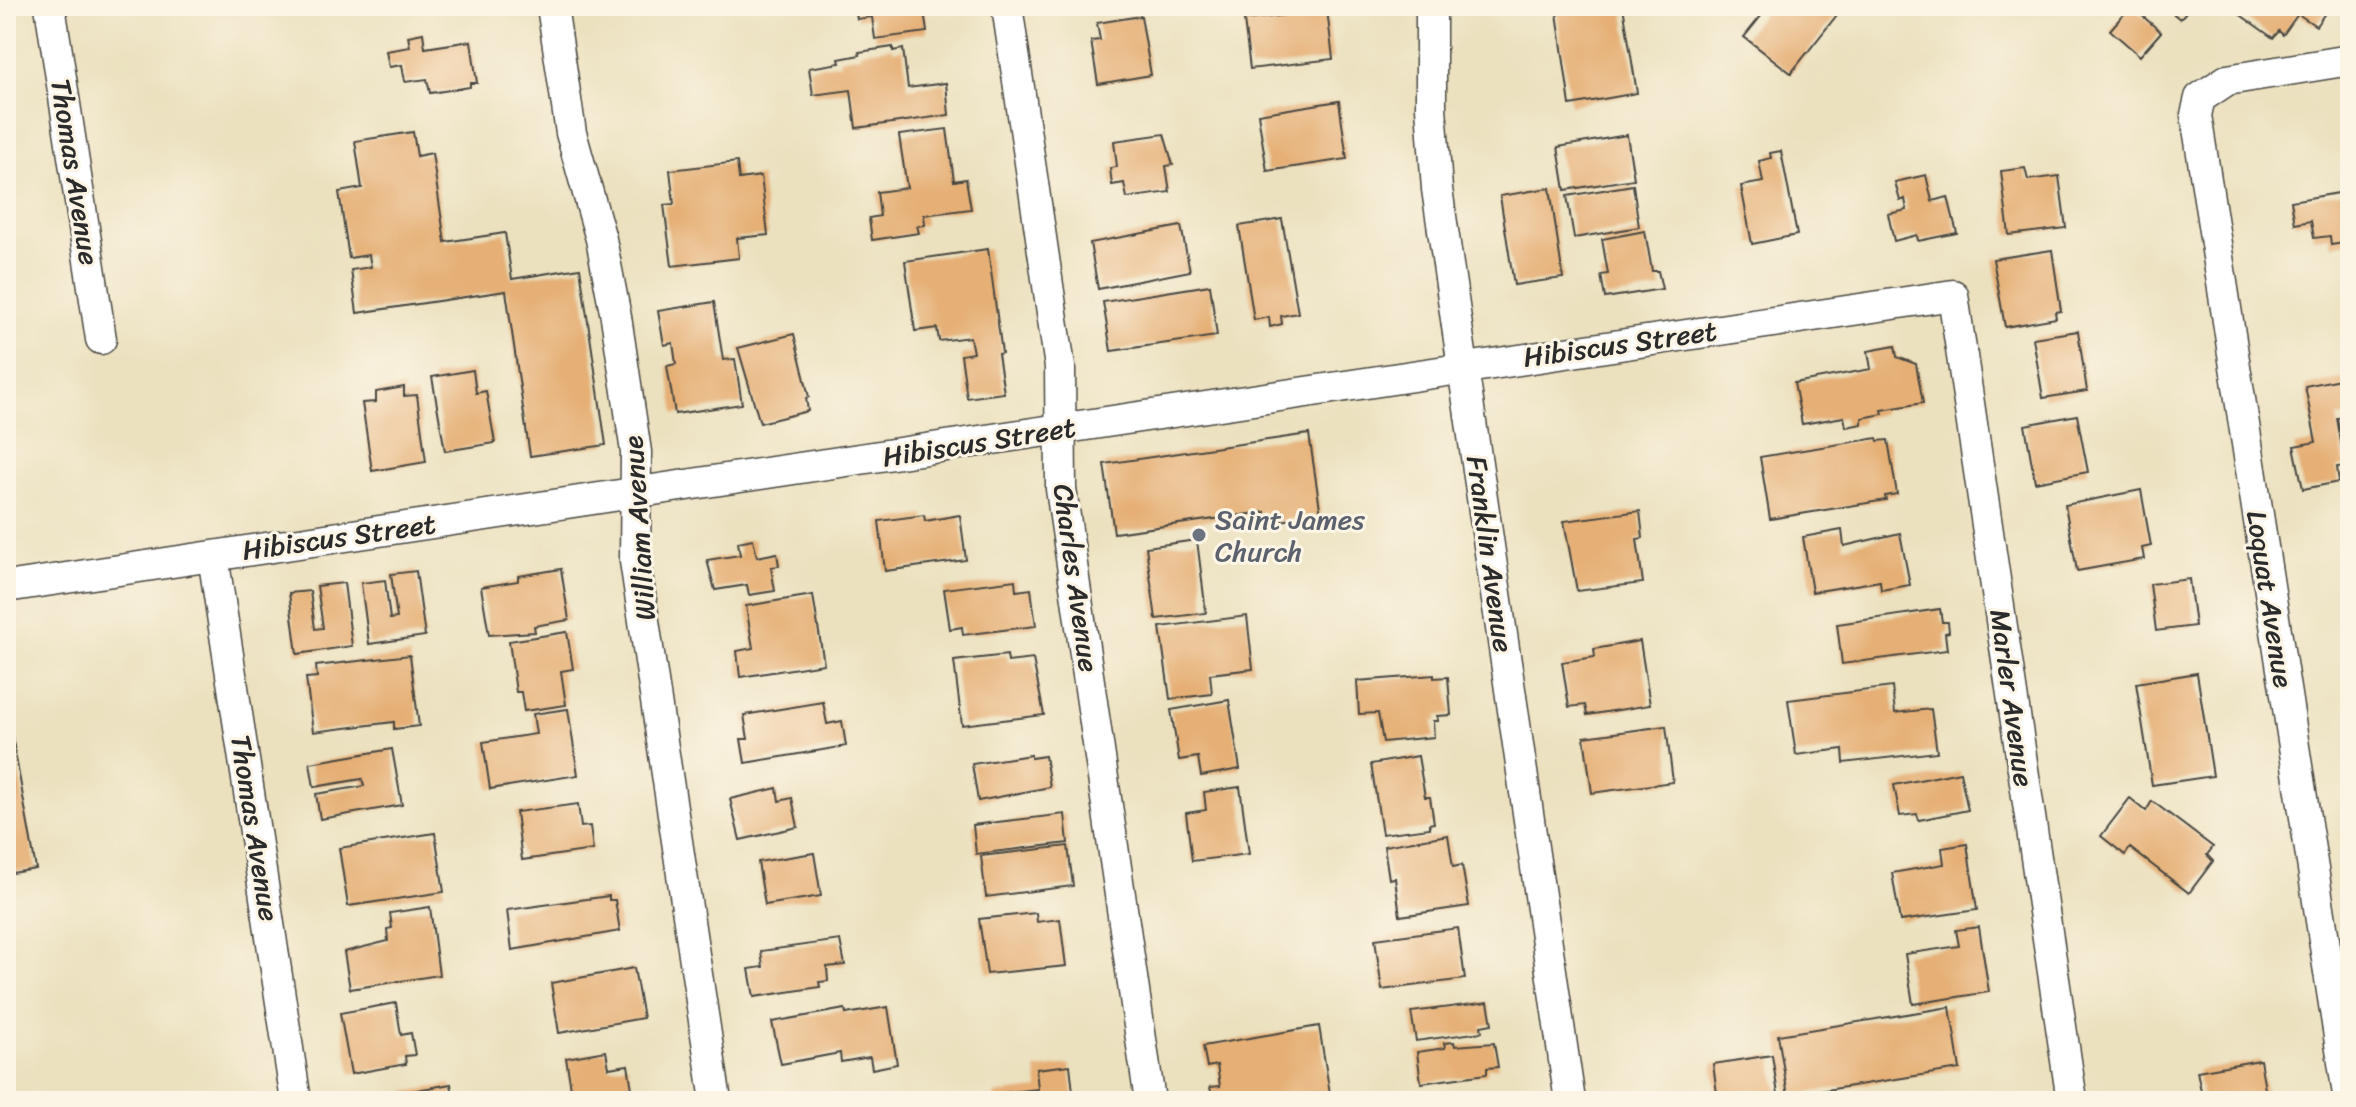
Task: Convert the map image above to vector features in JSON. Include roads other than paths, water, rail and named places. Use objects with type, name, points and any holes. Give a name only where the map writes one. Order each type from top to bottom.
[{"type":"street","name":"Thomas Avenue","points":[[50,6],[101,339]]},
{"type":"street","name":"William Avenue","points":[[552,6],[571,133],[609,275],[636,452],[635,561],[716,1101]]},
{"type":"street","name":"Charles Avenue","points":[[1007,6],[1060,367],[1061,489],[1150,1101]]},
{"type":"street","name":"Franklin Avenue","points":[[1431,6],[1433,150],[1570,1101]]},
{"type":"street","name":"Loquat Avenue","points":[[2349,1101],[2198,144],[2196,115],[2200,98],[2227,80],[2350,60]]},
{"type":"street","name":"Hibiscus Street","points":[[6,587],[1953,295]]},
{"type":"street","name":"Marler Avenue","points":[[1953,295],[2072,1101]]},
{"type":"street","name":"Thomas Avenue","points":[[213,556],[296,1101]]},
{"type":"place","name":"Saint James Church","points":[[1199,535]]}]
